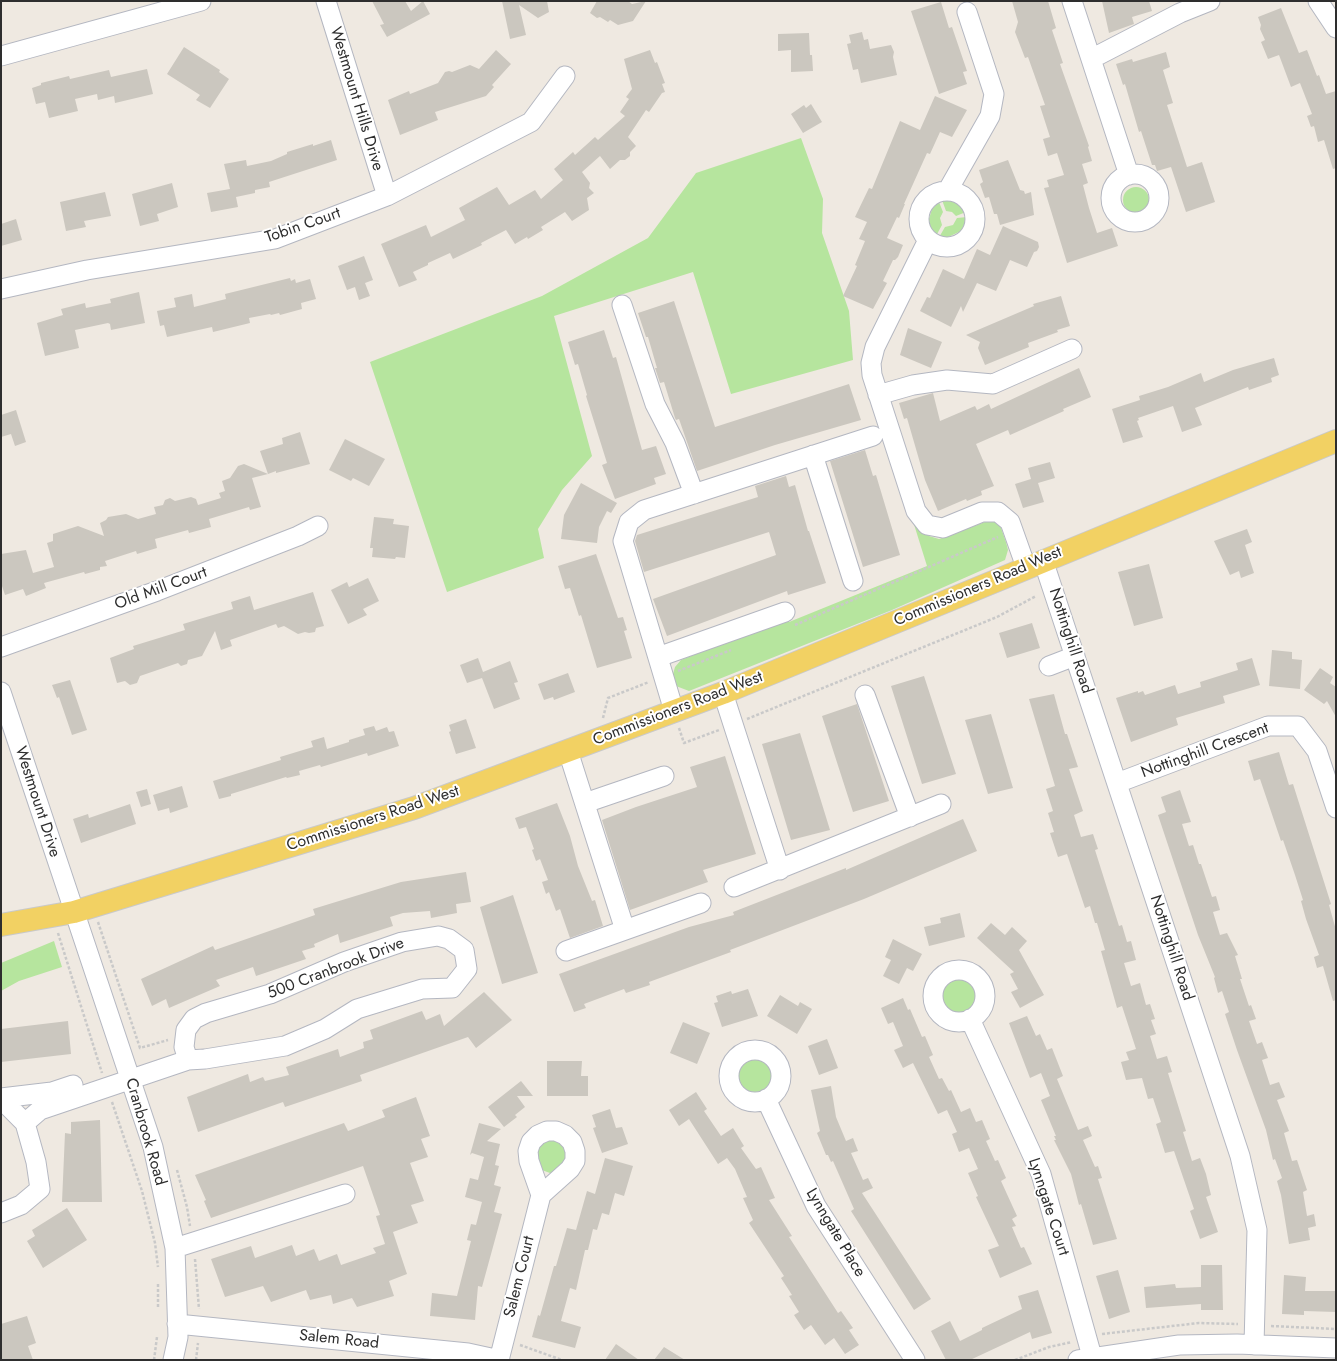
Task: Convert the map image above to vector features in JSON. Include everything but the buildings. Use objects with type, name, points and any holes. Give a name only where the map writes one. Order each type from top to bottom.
[{"type":"main road","name":"Commissioners Road West","points":[[1,925],[83,909],[414,808],[723,693],[1336,440]]},
{"type":"street","points":[[1,56],[201,1]]},
{"type":"street","name":"Westmount Hills Drive","points":[[326,1],[387,196]]},
{"type":"street","points":[[1072,1],[1129,175]]},
{"type":"street","points":[[1090,59],[1180,13],[1210,1]]},
{"type":"street","points":[[1318,1],[1336,28]]},
{"type":"street","points":[[948,190],[990,116],[994,94],[967,12]]},
{"type":"street","name":"Tobin Court","points":[[1,289],[87,270],[275,239],[387,196],[531,122],[565,76]]},
{"type":"street","points":[[948,190],[958,192],[966,197],[972,205],[975,215],[975,225],[971,234],[964,241],[956,246],[946,247],[936,245],[928,240],[922,233],[918,216],[920,208],[931,194],[948,190]]},
{"type":"street","name":"Nottinghill Road","points":[[928,240],[875,347],[871,363],[872,375],[916,511],[927,525],[943,528],[982,512],[998,512],[1010,522],[1013,531],[1035,564],[1075,656],[1240,1156],[1257,1230],[1254,1344]]},
{"type":"street","points":[[622,304],[655,404],[674,444],[694,494]]},
{"type":"street","points":[[878,395],[913,385],[946,380],[993,384],[1072,349]]},
{"type":"street","points":[[674,711],[623,540],[629,522],[644,510],[873,436]]},
{"type":"street","points":[[813,455],[853,581]]},
{"type":"street","name":"Old Mill Court","points":[[1,646],[164,588],[298,536],[318,526]]},
{"type":"street","points":[[658,657],[787,620]]},
{"type":"street","points":[[1049,666],[1075,656]]},
{"type":"street","name":"Westmount Drive","points":[[1,692],[83,909]]},
{"type":"street","points":[[723,693],[780,870]]},
{"type":"street","points":[[865,695],[910,817]]},
{"type":"street","name":"Nottinghill Crescent","points":[[1117,783],[1268,726],[1298,726],[1317,751],[1336,808]]},
{"type":"street","points":[[568,751],[625,930]]},
{"type":"street","points":[[584,803],[664,776]]},
{"type":"street","points":[[734,887],[780,870],[941,804]]},
{"type":"street","points":[[566,951],[701,903]]},
{"type":"street","name":"Cranbrook Road","points":[[83,909],[128,1073],[153,1147],[174,1248],[178,1337],[173,1360]]},
{"type":"street","name":"500 Cranbrook Drive","points":[[438,936],[449,938],[464,950],[467,969],[452,988],[422,988],[357,1009],[325,1029],[285,1046],[205,1059],[184,1052],[186,1030],[194,1018],[222,1007],[270,994],[373,952],[402,942],[438,936]]},
{"type":"street","name":"Lynngate Court","points":[[970,1019],[1040,1174],[1087,1337],[1088,1359]]},
{"type":"street","points":[[25,1123],[40,1110],[105,1081],[184,1052]]},
{"type":"street","points":[[1,1099],[52,1092],[105,1081]]},
{"type":"street","points":[[1,1099],[25,1123],[36,1162],[40,1188],[21,1205],[1,1213]]},
{"type":"street","name":"Lynngate Place","points":[[766,1099],[816,1206],[915,1360]]},
{"type":"street","points":[[174,1248],[344,1194]]},
{"type":"street","name":"Salem Court","points":[[500,1360],[541,1195]]},
{"type":"street","name":"Salem Road","points":[[177,1324],[384,1352],[468,1353],[500,1360]]},
{"type":"street","points":[[1088,1359],[1179,1345],[1254,1344],[1336,1348]]},
{"type":"path","points":[[787,620],[1013,531]]},
{"type":"path","points":[[674,711],[684,743],[733,725],[997,617],[1036,596]]},
{"type":"path","points":[[598,740],[608,698],[737,648]]},
{"type":"path","points":[[83,909],[140,1048],[176,1038],[184,1052]]},
{"type":"path","points":[[53,916],[105,1081],[142,1191],[155,1244],[158,1272]]},
{"type":"path","points":[[174,1163],[187,1207],[191,1229]]},
{"type":"path","points":[[195,1258],[199,1311],[207,1312]]},
{"type":"path","points":[[158,1279],[158,1307]]},
{"type":"path","points":[[1015,1360],[1049,1347],[1087,1337],[1151,1327],[1199,1323],[1336,1330]]},
{"type":"path","points":[[154,1360],[157,1336]]},
{"type":"path","points":[[196,1360],[198,1340]]},
{"type":"path","points":[[513,1343],[538,1350],[562,1360]]},
{"type":"green space","points":[[801,138],[823,199],[822,233],[849,311],[853,360],[731,394],[693,272],[554,316],[592,456],[562,490],[538,529],[544,558],[447,592],[370,362],[542,296],[648,238],[696,173]]},
{"type":"green space","points":[[1136,187],[1145,191],[1149,200],[1145,209],[1136,213],[1127,209],[1123,200],[1127,191]]},
{"type":"green space","points":[[949,199],[961,204],[966,212],[956,216],[952,212],[946,211],[942,200]]},
{"type":"green space","points":[[939,202],[943,212],[940,218],[942,225],[936,236],[930,232],[929,219],[932,209]]},
{"type":"green space","points":[[967,217],[961,231],[944,239],[938,239],[945,227],[953,225],[957,218]]},
{"type":"green space","points":[[912,518],[929,536],[939,539],[993,519],[999,522],[1006,542],[1008,550],[1005,560],[892,610],[689,691],[676,686],[673,674],[675,667],[681,660],[787,618],[789,622],[927,566]]},
{"type":"green space","points":[[54,941],[62,967],[19,981],[1,991],[1,963]]},
{"type":"green space","points":[[960,978],[970,981],[975,986],[978,996],[975,1006],[970,1011],[960,1014],[950,1011],[945,1006],[942,996],[945,986],[950,981]]},
{"type":"green space","points":[[758,1058],[765,1060],[770,1065],[772,1075],[770,1085],[765,1090],[752,1092],[745,1090],[740,1085],[738,1072],[740,1065],[745,1060]]},
{"type":"green space","points":[[551,1137],[565,1145],[567,1161],[555,1172],[550,1173],[539,1169],[534,1149]]}]
